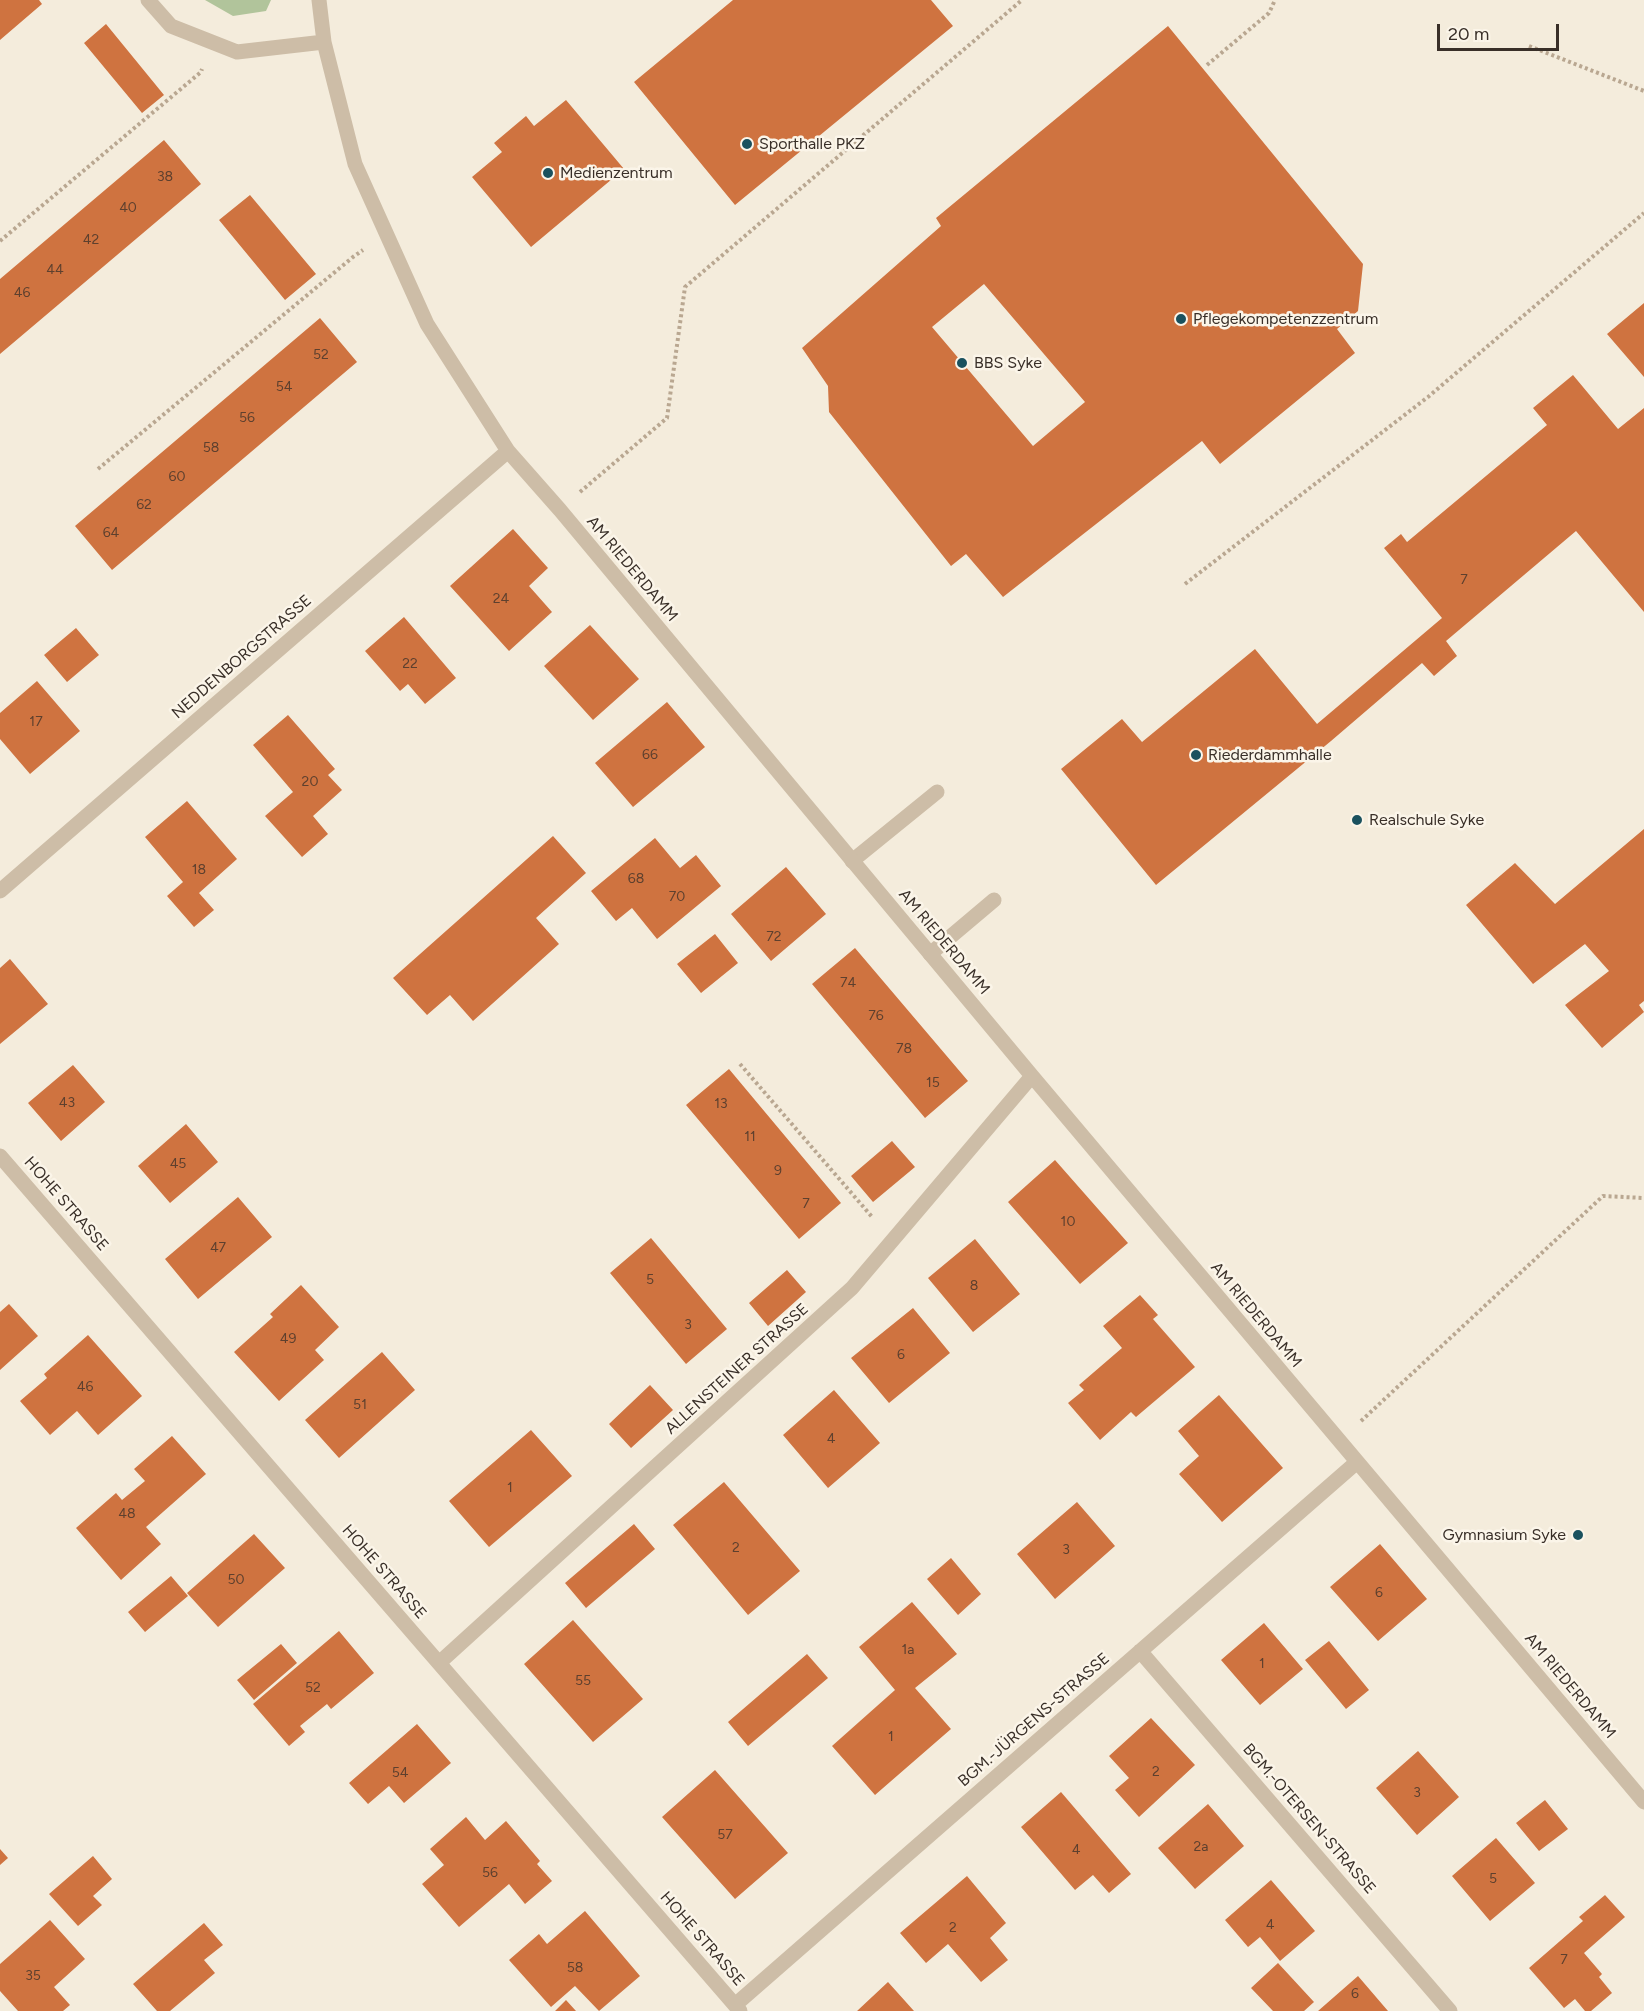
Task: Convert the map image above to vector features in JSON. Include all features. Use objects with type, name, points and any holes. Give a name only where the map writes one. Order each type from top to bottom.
[{"type":"street","points":[[148,0],[171,26],[237,51],[324,42]]},
{"type":"street","name":"AM RIEDERDAMM","points":[[320,0],[324,42],[355,164],[427,324],[508,451],[560,510],[1032,1076],[1644,1802]]},
{"type":"street","name":"NEDDENBORGSTRASSE","points":[[0,891],[508,451]]},
{"type":"street","points":[[852,861],[937,792]]},
{"type":"street","points":[[930,954],[994,900]]},
{"type":"street","name":"ALLENSTEINER STRASSE","points":[[439,1663],[852,1288],[1032,1076]]},
{"type":"street","name":"HOHE STRASSE","points":[[0,1156],[738,2008]]},
{"type":"street","name":"BGM.-JÜRGENS-STRASSE","points":[[738,2008],[1140,1651],[1357,1462]]},
{"type":"street","name":"BGM.-OTERSEN-STRASSE","points":[[1140,1651],[1450,2011]]},
{"type":"path","points":[[560,510],[667,418],[685,287],[1022,0]]},
{"type":"path","points":[[1208,65],[1269,13],[1275,0]]},
{"type":"path","points":[[0,241],[201,72],[212,42]]},
{"type":"path","points":[[1529,46],[1644,91]]},
{"type":"path","points":[[1185,584],[1428,397],[1644,213]]},
{"type":"path","points":[[98,469],[353,256],[387,236]]},
{"type":"path","points":[[740,1064],[893,1240]]},
{"type":"path","points":[[1339,1441],[1603,1196],[1644,1198]]},
{"type":"green space","points":[[205,0],[271,0],[266,11],[233,16]]},
{"type":"building","points":[[0,0],[39,0],[42,4],[0,40]]},
{"type":"building","name":"Sporthalle PKZ","points":[[733,0],[931,0],[953,26],[735,205],[634,82]]},
{"type":"building","points":[[106,24],[164,95],[142,113],[84,43]]},
{"type":"building","name":"Pflegekompetenzzentrum","points":[[1168,26],[1363,264],[1358,311],[1337,329],[1355,353],[1220,464],[1202,441],[1003,597],[966,554],[951,566],[829,412],[828,386],[802,348],[941,226],[936,218]],"holes":[[[984,284],[1085,402],[1033,446],[932,327]]]},
{"type":"building","name":"Medienzentrum","points":[[566,100],[624,169],[531,247],[472,177],[502,152],[494,143],[526,116],[534,126]]},
{"type":"building","points":[[164,140],[201,184],[0,354],[0,279]]},
{"type":"building","points":[[250,195],[316,274],[285,300],[219,220]]},
{"type":"building","points":[[1644,303],[1644,377],[1607,334]]},
{"type":"building","points":[[320,318],[357,362],[112,570],[75,526]]},
{"type":"building","points":[[1573,375],[1618,429],[1644,408],[1644,612],[1576,531],[1446,641],[1457,656],[1434,676],[1422,663],[1156,885],[1061,769],[1122,719],[1142,742],[1255,649],[1317,724],[1442,618],[1384,548],[1401,534],[1407,542],[1547,425],[1533,408]]},
{"type":"building","points":[[513,529],[548,568],[529,586],[552,612],[509,651],[450,586]]},
{"type":"building","points":[[404,617],[456,678],[425,704],[408,684],[400,691],[365,651]]},
{"type":"building","points":[[590,625],[639,679],[593,720],[544,666]]},
{"type":"building","points":[[76,628],[99,655],[67,682],[44,655]]},
{"type":"building","points":[[37,681],[80,731],[30,774],[0,739],[0,713]]},
{"type":"building","points":[[667,702],[705,747],[633,807],[595,763]]},
{"type":"building","points":[[288,715],[335,769],[328,775],[342,790],[313,816],[328,834],[302,857],[265,816],[293,792],[253,745]]},
{"type":"building","points":[[187,801],[237,859],[199,893],[214,910],[194,927],[167,896],[183,882],[145,837]]},
{"type":"building","points":[[1644,829],[1644,1001],[1639,1005],[1644,1012],[1602,1048],[1565,1005],[1609,971],[1585,944],[1533,984],[1466,905],[1515,863],[1555,904]]},
{"type":"building","points":[[553,836],[586,873],[536,918],[559,944],[473,1021],[450,995],[427,1015],[393,978]]},
{"type":"building","points":[[655,838],[680,868],[696,855],[721,886],[657,939],[632,908],[616,921],[591,891]]},
{"type":"building","points":[[786,867],[826,914],[771,961],[731,914]]},
{"type":"building","points":[[715,934],[738,963],[701,993],[677,964]]},
{"type":"building","points":[[855,948],[968,1081],[925,1118],[812,984]]},
{"type":"building","points":[[10,959],[48,1004],[0,1044],[0,968]]},
{"type":"building","points":[[73,1065],[105,1102],[61,1141],[28,1103]]},
{"type":"building","points":[[729,1069],[841,1203],[799,1239],[686,1105]]},
{"type":"building","points":[[186,1124],[218,1162],[170,1203],[138,1166]]},
{"type":"building","points":[[892,1141],[915,1167],[873,1202],[851,1176]]},
{"type":"building","points":[[1055,1160],[1128,1243],[1080,1284],[1008,1202]]},
{"type":"building","points":[[238,1197],[272,1237],[198,1299],[165,1259]]},
{"type":"building","points":[[651,1238],[727,1329],[686,1364],[610,1273]]},
{"type":"building","points":[[975,1239],[1020,1294],[973,1332],[928,1278]]},
{"type":"building","points":[[787,1270],[806,1292],[768,1326],[749,1303]]},
{"type":"building","points":[[301,1285],[339,1327],[315,1350],[324,1360],[279,1401],[234,1352],[273,1317],[270,1314]]},
{"type":"building","points":[[1140,1295],[1158,1315],[1153,1319],[1195,1367],[1136,1417],[1131,1412],[1100,1440],[1068,1403],[1084,1390],[1079,1385],[1122,1348],[1103,1326]]},
{"type":"building","points":[[9,1304],[38,1336],[0,1370],[0,1312]]},
{"type":"building","points":[[913,1308],[950,1353],[889,1403],[851,1358]]},
{"type":"building","points":[[88,1335],[142,1396],[98,1435],[77,1411],[50,1435],[20,1401],[47,1378],[44,1374]]},
{"type":"building","points":[[382,1352],[415,1390],[339,1458],[305,1420]]},
{"type":"building","points":[[650,1385],[673,1410],[631,1448],[609,1424]]},
{"type":"building","points":[[834,1390],[880,1443],[828,1488],[783,1435]]},
{"type":"building","points":[[1219,1395],[1283,1468],[1222,1522],[1179,1474],[1199,1456],[1178,1431]]},
{"type":"building","points":[[531,1430],[572,1476],[489,1547],[449,1501]]},
{"type":"building","points":[[172,1436],[206,1474],[146,1527],[161,1544],[121,1580],[76,1528],[116,1493],[122,1500],[145,1481],[134,1469]]},
{"type":"building","points":[[724,1482],[800,1571],[748,1615],[673,1525]]},
{"type":"building","points":[[1077,1502],[1115,1546],[1055,1599],[1017,1554]]},
{"type":"building","points":[[634,1524],[655,1549],[586,1608],[565,1583]]},
{"type":"building","points":[[254,1534],[285,1568],[218,1627],[187,1593]]},
{"type":"building","points":[[1380,1544],[1427,1599],[1378,1641],[1330,1587]]},
{"type":"building","points":[[951,1558],[981,1594],[958,1615],[927,1579]]},
{"type":"building","points":[[171,1576],[188,1596],[145,1632],[128,1612]]},
{"type":"building","points":[[912,1602],[957,1654],[915,1688],[951,1729],[875,1795],[832,1746],[895,1690],[859,1647]]},
{"type":"building","points":[[573,1620],[643,1699],[593,1742],[524,1664]]},
{"type":"building","points":[[1264,1623],[1303,1669],[1260,1705],[1221,1660]]},
{"type":"building","points":[[339,1631],[374,1673],[331,1709],[327,1704],[300,1726],[305,1732],[289,1746],[253,1704]]},
{"type":"building","points":[[1329,1641],[1369,1690],[1346,1709],[1305,1660]]},
{"type":"building","points":[[281,1644],[297,1663],[254,1700],[237,1680]]},
{"type":"building","points":[[807,1654],[828,1678],[748,1746],[728,1722]]},
{"type":"building","points":[[1151,1718],[1195,1765],[1139,1817],[1115,1790],[1129,1778],[1109,1756]]},
{"type":"building","points":[[417,1724],[451,1763],[404,1803],[389,1786],[368,1804],[349,1783]]},
{"type":"building","points":[[1418,1751],[1459,1797],[1417,1835],[1376,1788]]},
{"type":"building","points":[[715,1770],[788,1853],[735,1899],[662,1817]]},
{"type":"building","points":[[1061,1792],[1131,1874],[1109,1893],[1093,1875],[1075,1890],[1021,1827]]},
{"type":"building","points":[[1545,1800],[1568,1829],[1539,1851],[1516,1823]]},
{"type":"building","points":[[1208,1804],[1244,1846],[1195,1889],[1158,1848]]},
{"type":"building","points":[[466,1817],[485,1840],[506,1821],[540,1861],[537,1864],[552,1881],[525,1904],[509,1884],[459,1927],[422,1884],[444,1865],[430,1849]]},
{"type":"building","points":[[1496,1838],[1535,1883],[1490,1921],[1452,1876]]},
{"type":"building","points":[[0,1849],[8,1858],[0,1865]]},
{"type":"building","points":[[93,1856],[112,1879],[93,1896],[102,1905],[78,1926],[49,1894]]},
{"type":"building","points":[[967,1876],[1006,1923],[990,1938],[1008,1960],[981,1982],[948,1944],[926,1963],[900,1933]]},
{"type":"building","points":[[1271,1880],[1315,1931],[1280,1961],[1260,1937],[1248,1947],[1225,1920]]},
{"type":"building","points":[[1605,1895],[1625,1917],[1584,1953],[1602,1974],[1599,1977],[1612,1993],[1591,2011],[1585,2011],[1575,1999],[1564,2008],[1529,1968],[1583,1921],[1579,1917]]},
{"type":"building","points":[[585,1911],[640,1976],[599,2011],[575,1986],[551,2007],[509,1960],[539,1934],[547,1944]]},
{"type":"building","points":[[50,1920],[85,1959],[54,1987],[70,2005],[63,2011],[18,2011],[0,1991],[0,1964]]},
{"type":"building","points":[[204,1923],[223,1945],[204,1960],[215,1973],[170,2011],[157,2011],[133,1984]]},
{"type":"building","points":[[1278,1963],[1314,2002],[1304,2011],[1273,2011],[1251,1988]]},
{"type":"building","points":[[1358,1976],[1388,2011],[1318,2011]]},
{"type":"building","points":[[888,1982],[914,2011],[857,2011]]},
{"type":"building","points":[[566,2000],[576,2011],[555,2011]]},
{"type":"place","name":"Sporthalle PKZ","points":[[747,144]]},
{"type":"place","name":"Medienzentrum","points":[[548,173]]},
{"type":"place","name":"Pflegekompetenzzentrum","points":[[1181,319]]},
{"type":"place","name":"BBS Syke","points":[[962,363]]},
{"type":"place","name":"Riederdammhalle","points":[[1196,755]]},
{"type":"place","name":"Realschule Syke","points":[[1357,820]]},
{"type":"place","name":"Gymnasium Syke","points":[[1578,1535]]}]
